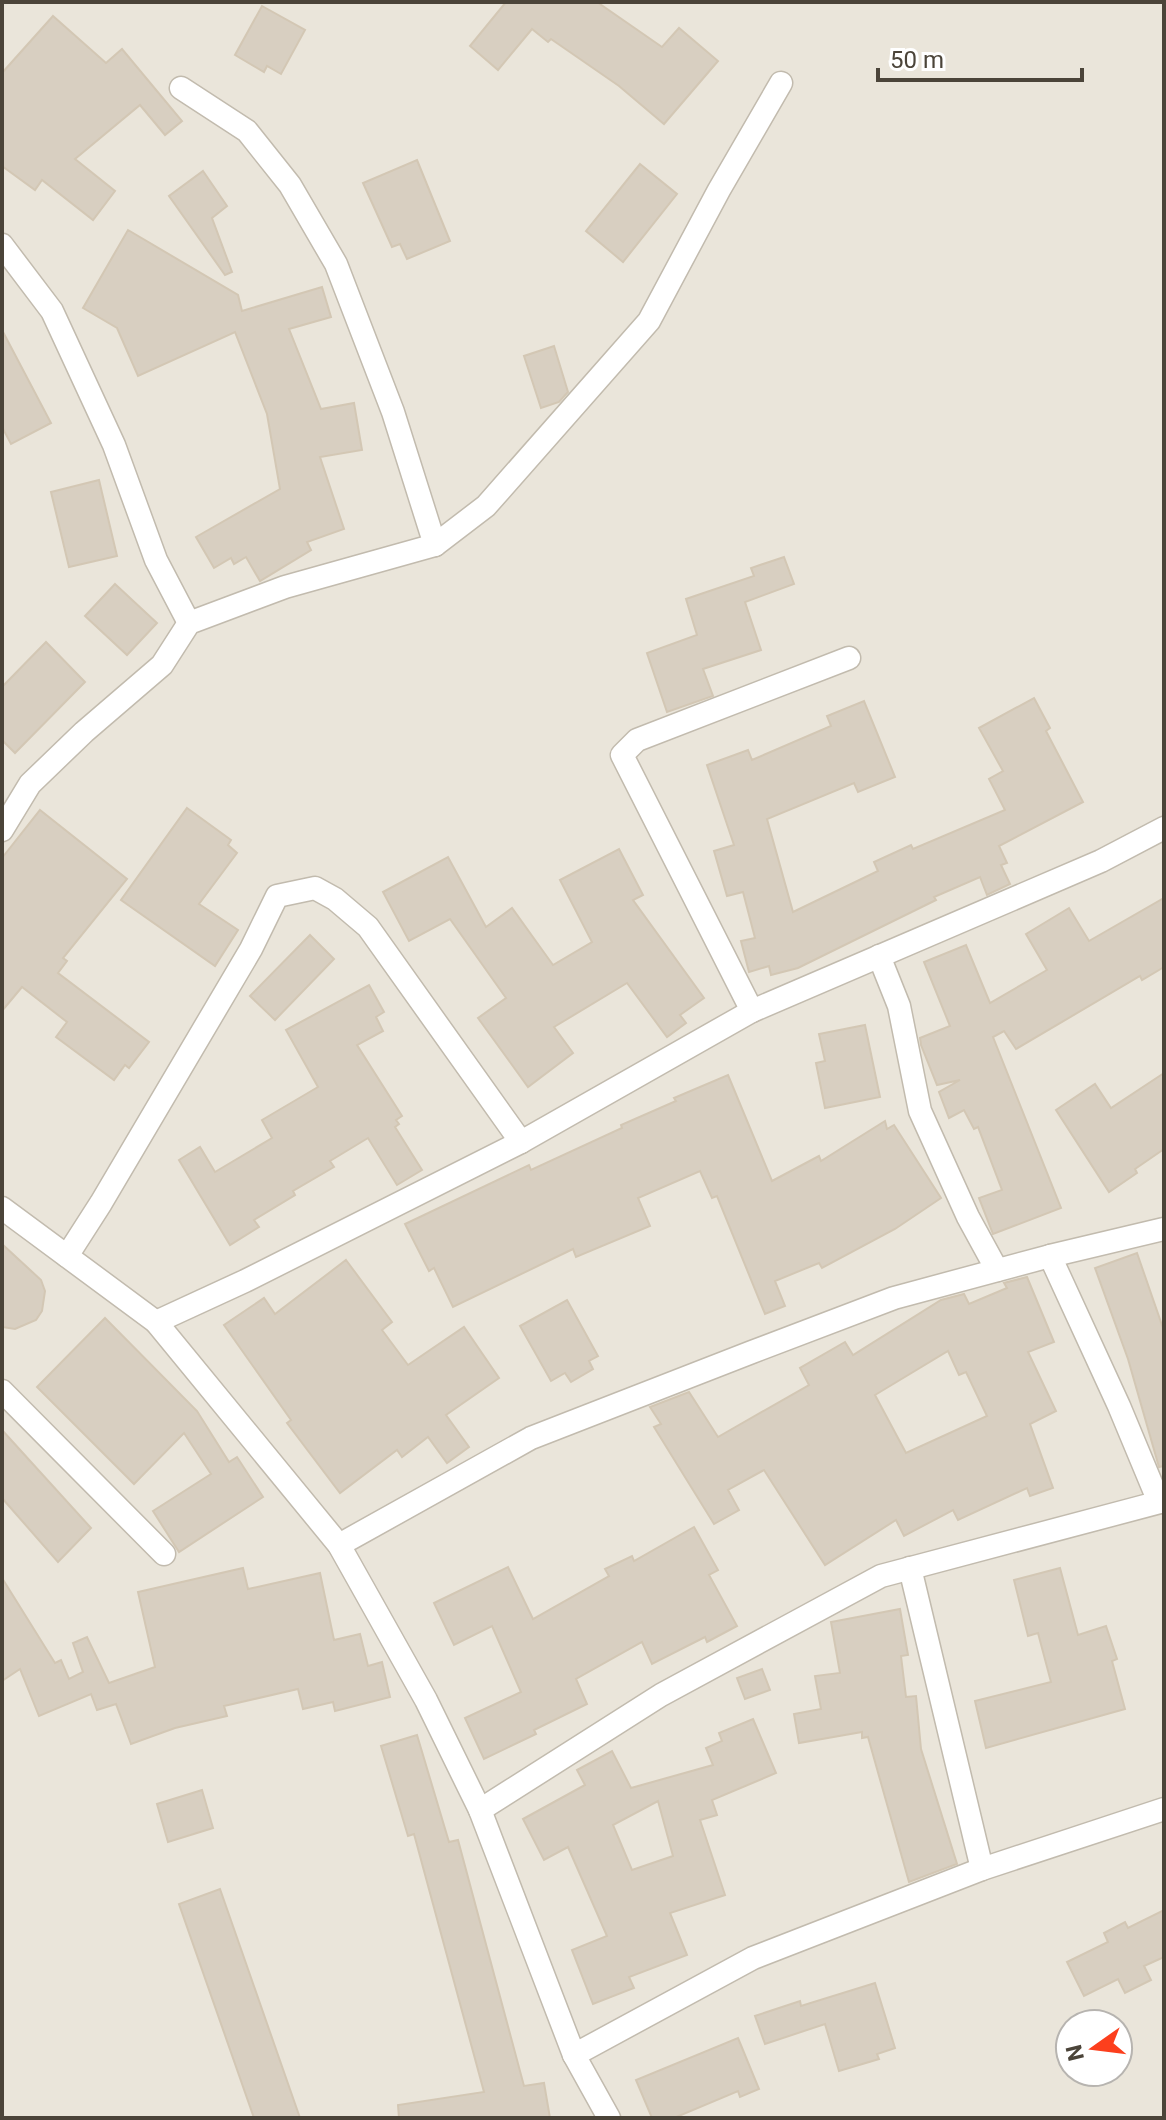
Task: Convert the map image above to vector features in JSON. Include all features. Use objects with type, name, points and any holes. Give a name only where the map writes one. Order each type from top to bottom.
[{"type":"street","points":[[2,830],[30,784],[84,732],[162,665],[189,623],[285,587],[435,545],[486,506],[649,321],[781,83]]},
{"type":"street","points":[[181,88],[247,131],[290,185],[336,264],[393,412],[435,545]]},
{"type":"street","points":[[2,245],[52,311],[114,445],[156,560],[189,623]]},
{"type":"street","points":[[752,1011],[622,755],[637,740],[849,658]]},
{"type":"street","points":[[156,1322],[245,1281],[521,1142],[752,1011],[1101,861],[1164,828]]},
{"type":"street","points":[[67,1256],[251,949],[277,896],[315,888],[335,899],[368,927],[521,1142]]},
{"type":"street","points":[[879,956],[899,1006],[920,1111],[968,1217],[997,1270]]},
{"type":"street","points":[[2,1208],[156,1322],[339,1545],[426,1700],[480,1810],[574,2055],[609,2118]]},
{"type":"street","points":[[339,1545],[531,1438],[894,1298],[1164,1229]]},
{"type":"street","points":[[480,1810],[661,1695],[881,1576],[1162,1502],[1050,1256]]},
{"type":"street","points":[[2,1391],[164,1554]]},
{"type":"street","points":[[910,1568],[982,1869]]},
{"type":"street","points":[[574,2055],[753,1958],[982,1869],[1164,1809]]},
{"type":"shaded area","points":[[2,2],[1164,2],[1164,2118],[2,2118]]},
{"type":"building","points":[[506,2],[597,2],[662,47],[679,28],[718,61],[664,124],[619,86],[532,29],[498,70],[470,46]]},
{"type":"building","points":[[262,6],[305,30],[281,74],[267,66],[264,72],[235,55]]},
{"type":"building","points":[[53,16],[106,63],[122,49],[182,121],[165,135],[140,105],[75,159],[115,191],[93,220],[42,180],[35,190],[2,166],[2,73]]},
{"type":"building","points":[[417,160],[450,241],[407,259],[400,244],[392,247],[363,183]]},
{"type":"building","points":[[640,164],[677,194],[623,262],[586,231]]},
{"type":"building","points":[[203,171],[227,206],[212,218],[232,272],[225,275],[169,196]]},
{"type":"building","points":[[128,230],[238,295],[242,311],[322,287],[331,317],[289,329],[321,409],[354,403],[362,450],[320,457],[344,529],[307,542],[311,550],[260,581],[246,557],[234,564],[231,558],[214,568],[196,537],[280,489],[267,414],[235,332],[138,376],[117,328],[83,308]]},
{"type":"building","points":[[2,330],[51,423],[11,444],[2,427]]},
{"type":"building","points":[[554,346],[568,392],[559,402],[541,408],[524,356]]},
{"type":"building","points":[[99,480],[117,556],[69,567],[51,492]]},
{"type":"building","points":[[784,557],[794,584],[745,602],[761,650],[703,669],[713,696],[667,712],[647,653],[697,635],[686,599],[754,576],[751,568]]},
{"type":"building","points":[[115,584],[157,623],[127,655],[85,616]]},
{"type":"building","points":[[46,642],[85,682],[15,753],[2,740],[2,687]]},
{"type":"building","points":[[1034,698],[1050,728],[1046,731],[1083,802],[999,846],[1007,863],[1001,865],[1010,884],[987,895],[980,877],[934,897],[936,900],[798,968],[771,975],[769,966],[749,972],[741,941],[755,938],[743,892],[727,896],[714,851],[734,845],[707,765],[748,750],[752,760],[831,726],[827,716],[864,701],[895,777],[858,792],[854,783],[767,819],[793,912],[878,871],[874,862],[1005,810],[989,779],[1003,771],[979,728]]},
{"type":"building","points":[[187,808],[231,840],[228,845],[237,853],[199,904],[238,930],[215,966],[121,900]]},
{"type":"building","points":[[40,810],[127,879],[63,958],[67,961],[58,973],[149,1042],[129,1068],[125,1065],[114,1080],[56,1037],[67,1022],[22,987],[2,1011],[2,858]]},
{"type":"building","points":[[619,849],[643,895],[633,900],[704,998],[680,1015],[686,1023],[667,1037],[627,983],[554,1027],[573,1053],[528,1087],[478,1018],[506,998],[450,919],[409,941],[383,892],[448,857],[486,927],[512,908],[553,965],[592,942],[560,880]]},
{"type":"building","points":[[1164,898],[1164,967],[1142,980],[1140,976],[1016,1049],[1004,1031],[993,1037],[1061,1208],[993,1234],[979,1198],[1002,1190],[978,1127],[974,1129],[964,1110],[949,1118],[939,1092],[960,1080],[937,1085],[921,1045],[920,1038],[950,1026],[924,962],[966,945],[990,1003],[1047,970],[1026,934],[1069,908],[1089,941]]},
{"type":"building","points":[[310,935],[334,959],[275,1020],[250,996]]},
{"type":"building","points":[[369,985],[384,1012],[376,1017],[383,1031],[357,1045],[402,1116],[396,1120],[399,1124],[395,1127],[422,1170],[397,1185],[368,1138],[330,1161],[334,1167],[293,1191],[295,1195],[254,1220],[259,1227],[230,1245],[179,1160],[200,1147],[215,1172],[272,1138],[262,1120],[318,1087],[286,1030]]},
{"type":"building","points":[[865,1025],[880,1097],[825,1108],[816,1063],[825,1061],[819,1034]]},
{"type":"building","points":[[1164,1073],[1164,1149],[1109,1192],[1056,1110],[1095,1084],[1111,1108]]},
{"type":"building","points":[[728,1075],[772,1181],[819,1156],[821,1161],[885,1121],[887,1129],[894,1125],[941,1198],[895,1229],[822,1268],[819,1263],[775,1281],[785,1306],[765,1314],[717,1196],[712,1198],[700,1171],[638,1198],[650,1226],[576,1257],[573,1249],[453,1307],[434,1268],[429,1271],[405,1224],[529,1165],[531,1170],[676,1101],[674,1098]]},
{"type":"building","points":[[2,1244],[41,1280],[45,1291],[42,1311],[36,1320],[15,1329],[2,1327]]},
{"type":"building","points":[[1137,1253],[1164,1331],[1164,1466],[1159,1467],[1128,1359],[1095,1268]]},
{"type":"building","points":[[346,1260],[392,1322],[382,1330],[408,1365],[464,1327],[499,1378],[446,1415],[469,1447],[447,1463],[428,1437],[402,1457],[397,1450],[340,1493],[287,1423],[291,1420],[224,1325],[264,1298],[275,1314]]},
{"type":"building","points":[[1027,1277],[1054,1342],[1028,1352],[1056,1411],[1030,1424],[1053,1488],[1030,1496],[1027,1488],[958,1520],[953,1510],[904,1536],[896,1520],[825,1565],[764,1470],[728,1490],[739,1510],[714,1524],[654,1427],[661,1424],[650,1407],[689,1392],[718,1437],[809,1385],[800,1368],[845,1342],[853,1355],[941,1300],[964,1294],[969,1304],[1007,1288],[1004,1283]],"holes":[[[948,1351],[959,1375],[966,1372],[987,1416],[906,1453],[875,1395]]]},
{"type":"building","points":[[567,1300],[598,1356],[589,1361],[593,1369],[571,1382],[565,1373],[551,1381],[520,1326]]},
{"type":"building","points":[[105,1318],[197,1411],[229,1462],[237,1457],[263,1497],[179,1552],[153,1511],[211,1474],[184,1433],[134,1484],[37,1387]]},
{"type":"building","points":[[2,1430],[91,1528],[58,1562],[2,1498]]},
{"type":"building","points":[[694,1527],[718,1570],[709,1575],[737,1626],[707,1642],[705,1637],[652,1664],[642,1642],[576,1679],[587,1704],[534,1730],[536,1734],[484,1759],[465,1718],[521,1692],[492,1626],[454,1645],[434,1603],[508,1567],[533,1619],[609,1576],[605,1569],[632,1556],[634,1561]]},
{"type":"building","points":[[243,1568],[248,1589],[320,1573],[334,1640],[360,1634],[368,1666],[382,1662],[390,1697],[335,1711],[333,1702],[303,1709],[298,1689],[224,1706],[227,1716],[175,1728],[131,1744],[116,1704],[97,1710],[91,1694],[39,1716],[20,1669],[2,1681],[2,1578],[55,1663],[61,1660],[69,1679],[83,1672],[73,1643],[87,1637],[109,1683],[155,1667],[138,1592]]},
{"type":"building","points":[[1060,1568],[1078,1635],[1106,1626],[1117,1659],[1112,1661],[1125,1709],[986,1748],[975,1701],[1051,1682],[1038,1633],[1028,1636],[1014,1580]]},
{"type":"building","points":[[900,1609],[908,1655],[901,1656],[906,1697],[916,1696],[921,1749],[957,1864],[909,1882],[868,1737],[862,1738],[862,1732],[799,1743],[794,1714],[821,1709],[815,1676],[840,1673],[831,1622]]},
{"type":"building","points":[[762,1669],[770,1690],[745,1699],[737,1678]]},
{"type":"building","points":[[753,1719],[776,1773],[712,1800],[717,1815],[700,1820],[725,1895],[670,1913],[687,1955],[629,1977],[634,1988],[593,2004],[572,1950],[607,1936],[568,1847],[544,1860],[523,1819],[585,1785],[577,1770],[612,1751],[631,1788],[713,1765],[706,1748],[722,1741],[719,1733]],"holes":[[[658,1801],[673,1856],[632,1870],[613,1825]]]},
{"type":"building","points":[[417,1735],[449,1842],[458,1840],[524,2086],[544,2083],[550,2118],[399,2118],[398,2105],[484,2092],[414,1834],[408,1836],[381,1746]]},
{"type":"building","points":[[202,1790],[213,1828],[168,1842],[157,1804]]},
{"type":"building","points":[[220,1889],[300,2118],[254,2118],[179,1904]]},
{"type":"building","points":[[1164,1910],[1164,1957],[1144,1966],[1151,1980],[1125,1993],[1118,1979],[1084,1996],[1067,1962],[1108,1942],[1104,1933],[1125,1922],[1128,1928]]},
{"type":"building","points":[[875,1983],[895,2048],[877,2054],[879,2059],[839,2071],[825,2024],[765,2044],[755,2016],[800,2001],[801,2006]]},
{"type":"building","points":[[738,2038],[759,2089],[740,2097],[738,2091],[674,2118],[652,2118],[636,2080]]}]
